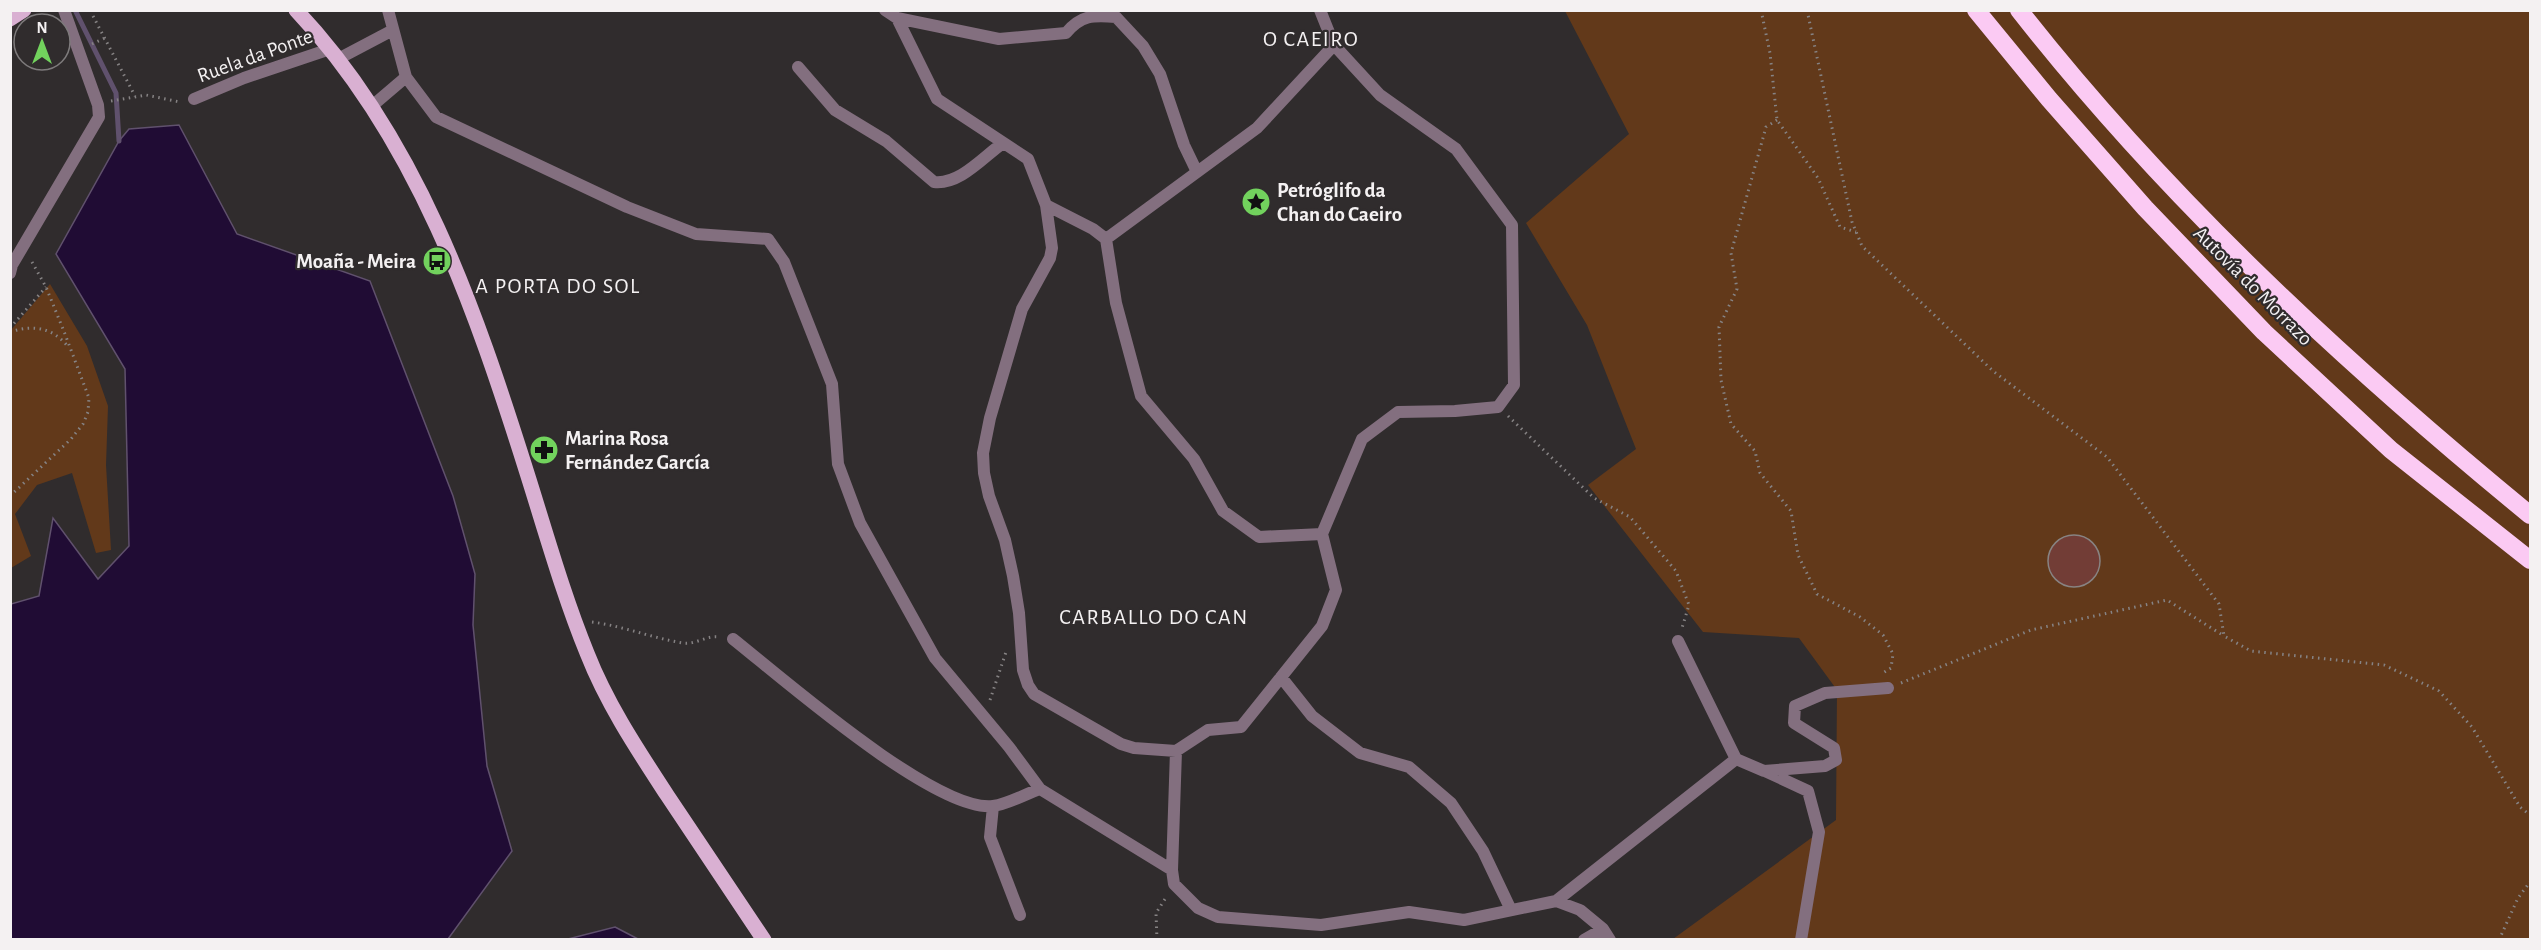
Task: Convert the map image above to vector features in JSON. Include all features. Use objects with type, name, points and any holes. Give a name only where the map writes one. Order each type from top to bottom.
[{"type":"highway","name":"Autovía do Morrazo","points":[[1976,10],[2049,99],[2145,208],[2264,332],[2391,450],[2530,560]]},
{"type":"highway","name":"Autovía do Morrazo","points":[[2019,10],[2134,148],[2286,302],[2421,425],[2530,515]]},
{"type":"main road","points":[[10,19],[24,10]]},
{"type":"main road","points":[[296,10],[334,54],[382,119],[449,250],[515,434],[587,654],[613,710],[764,939]]},
{"type":"street","points":[[11,267],[99,117],[98,105],[64,10]]},
{"type":"street","points":[[388,10],[406,77],[436,117],[627,207],[696,234],[768,239],[784,262],[832,384],[838,464],[860,523],[935,658],[1040,789],[1172,870]]},
{"type":"street","points":[[885,10],[897,18],[999,39],[1066,33],[1077,21],[1099,16],[1116,17],[1143,46],[1160,74],[1184,145],[1197,172]]},
{"type":"street","points":[[897,18],[937,99],[1028,159],[1046,205],[1052,248],[1050,258],[1022,309],[988,426],[983,453],[989,496],[1005,540],[1013,576],[1019,613],[1023,670],[1028,685],[1035,694],[1121,744],[1134,748],[1176,751],[1208,730],[1241,727],[1323,626],[1336,590],[1322,534],[1362,439],[1398,412],[1455,411],[1498,407],[1514,385],[1512,225],[1456,149],[1380,95],[1334,45],[1320,10]]},
{"type":"street","name":"Ruela da Ponte","points":[[194,99],[244,78],[334,54],[393,30]]},
{"type":"street","points":[[1106,239],[1257,128],[1334,45]]},
{"type":"street","points":[[798,67],[835,110],[886,141],[934,182],[944,183],[960,176],[1003,143]]},
{"type":"street","points":[[372,106],[406,77]]},
{"type":"street","points":[[1046,205],[1093,229],[1106,239],[1116,303],[1141,396],[1194,459],[1223,511],[1259,537],[1322,534]]},
{"type":"street","points":[[733,639],[904,772],[948,796],[977,805],[993,806],[1040,789]]},
{"type":"street","points":[[1678,641],[1736,759],[1808,791],[1819,832],[1801,939]]},
{"type":"street","points":[[1281,677],[1312,716],[1360,753],[1409,766],[1451,803],[1483,850],[1511,910]]},
{"type":"street","points":[[1764,771],[1825,766],[1836,760],[1834,748],[1794,723],[1795,706],[1825,693],[1888,688]]},
{"type":"street","points":[[1176,751],[1172,870],[1174,884],[1198,908],[1218,917],[1321,925],[1389,913],[1409,912],[1464,920],[1556,901],[1736,759]]},
{"type":"street","points":[[993,806],[990,837],[1020,915]]},
{"type":"street","points":[[1556,901],[1580,910],[1607,934]]},
{"type":"street","points":[[1584,939],[1607,934]]},
{"type":"path","points":[[1761,10],[1770,53],[1777,120],[1818,178],[1840,227],[1856,232]]},
{"type":"path","points":[[1806,10],[1852,222],[1862,246],[1993,371],[2106,457],[2219,604],[2224,636]]},
{"type":"path","points":[[2332,10],[2337,10]]},
{"type":"path","points":[[93,16],[135,96]]},
{"type":"path","points":[[87,47],[104,39]]},
{"type":"path","points":[[106,102],[146,95],[179,102],[194,99]]},
{"type":"path","points":[[1777,120],[1766,127],[1731,253],[1737,289],[1719,327],[1721,380],[1731,424],[1755,451],[1760,473],[1791,511],[1798,555],[1817,594],[1867,623],[1882,635],[1893,654],[1891,668],[1879,675]]},
{"type":"path","points":[[10,330],[46,287],[89,398],[88,412],[83,424],[10,496]]},
{"type":"path","points":[[10,330],[47,329],[62,339],[72,352]]},
{"type":"path","points":[[1498,407],[1594,498],[1630,517],[1676,571],[1689,605],[1678,641]]},
{"type":"path","points":[[1888,688],[2031,630],[2167,600],[2251,651],[2384,665],[2439,691],[2472,726],[2520,807],[2530,815]]},
{"type":"path","points":[[575,619],[613,625],[686,644],[714,636],[733,639]]},
{"type":"path","points":[[985,718],[1008,645]]},
{"type":"path","points":[[2499,939],[2518,898],[2530,882]]},
{"type":"path","points":[[1157,939],[1156,913],[1174,884]]},
{"type":"shaded area","points":[[1565,11],[2530,11],[2530,939],[1673,939],[1836,820],[1837,690],[1799,638],[1703,632],[1588,485],[1636,449],[1587,325],[1526,223],[1629,134]]},
{"type":"shaded area","points":[[179,125],[237,234],[370,281],[453,496],[475,574],[473,625],[487,766],[512,851],[448,939],[11,939],[11,604],[39,596],[53,518],[98,579],[129,546],[125,369],[56,254],[119,141],[129,129]]},
{"type":"shaded area","points":[[50,284],[87,346],[108,406],[106,465],[111,550],[96,553],[72,473],[37,485],[15,514],[31,556],[11,568],[11,330]]},
{"type":"shaded area","points":[[615,927],[638,939],[568,939]]},
{"type":"building","points":[[2069,535],[2079,535],[2088,539],[2096,547],[2100,561],[2096,575],[2088,583],[2079,587],[2069,587],[2060,583],[2052,575],[2048,566],[2048,556],[2052,547],[2060,539]]},
{"type":"waterway","points":[[75,10],[116,93],[119,141]]},
{"type":"place","name":"Petróglifo da Chan do Caeiro","points":[[1256,202]]},
{"type":"place","name":"Moaña - Meira","points":[[437,261]]},
{"type":"place","name":"Marina Rosa Fernández García","points":[[544,450]]},
{"type":"district","name":"O CAEIRO","points":[[1311,39]]},
{"type":"district","name":"A PORTA DO SOL","points":[[558,286]]},
{"type":"district","name":"CARBALLO DO CAN","points":[[1154,617]]}]
